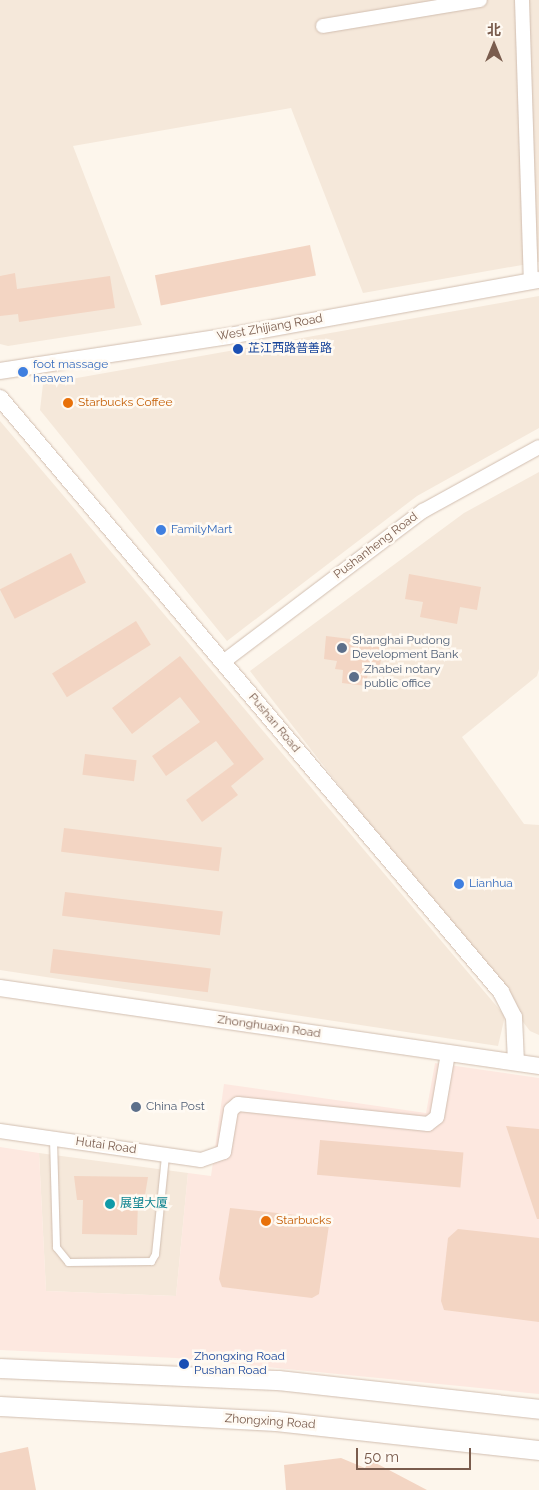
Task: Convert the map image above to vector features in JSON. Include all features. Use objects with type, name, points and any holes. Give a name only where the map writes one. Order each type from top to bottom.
[{"type":"main road","points":[[0,1368],[278,1380],[539,1409]]},
{"type":"main road","name":"Zhongxing Road","points":[[0,1406],[276,1420],[539,1450]]},
{"type":"street","points":[[323,26],[480,0]]},
{"type":"street","points":[[522,0],[535,280]]},
{"type":"street","name":"West Zhijiang Road","points":[[0,370],[235,335],[535,280]]},
{"type":"street","name":"Pushan Road","points":[[0,398],[501,992],[514,1017],[516,1062]]},
{"type":"street","name":"Pushanheng Road","points":[[223,662],[423,511],[539,447]]},
{"type":"street","name":"Zhonghuaxin Road","points":[[0,988],[539,1066]]},
{"type":"street","name":"Hutai Road","points":[[0,1131],[166,1155],[213,1159],[224,1152],[230,1110],[238,1104],[428,1124],[437,1117],[448,1053]]},
{"type":"lane","points":[[53,1138],[56,1247],[68,1262],[151,1261],[155,1254],[166,1155]]},
{"type":"shaded area","points":[[0,0],[539,0],[539,262],[363,293],[291,108],[73,146],[142,325],[8,346],[0,344]]},
{"type":"shaded area","points":[[539,296],[539,428],[417,496],[227,641],[40,410],[43,384]]},
{"type":"shaded area","points":[[0,421],[505,1016],[498,1046],[0,970]]},
{"type":"shaded area","points":[[539,472],[539,669],[537,676],[462,737],[524,824],[539,825],[539,1035],[530,1031],[250,671],[464,513]]},
{"type":"shaded area","points":[[435,1063],[539,1078],[539,1394],[176,1358],[0,1350],[0,1147],[39,1153],[46,1291],[176,1296],[188,1173],[211,1176],[224,1084],[426,1113]]},
{"type":"shaded area","points":[[39,1153],[188,1173],[176,1296],[46,1291]]},
{"type":"building","points":[[310,245],[316,275],[161,306],[155,275]]},
{"type":"building","points":[[15,273],[17,289],[110,276],[115,308],[19,322],[18,314],[0,316],[0,276]]},
{"type":"building","points":[[71,553],[86,582],[15,619],[0,589]]},
{"type":"building","points":[[409,574],[481,587],[477,610],[460,607],[457,624],[420,617],[423,602],[405,599]]},
{"type":"building","points":[[136,621],[151,645],[67,697],[52,673]]},
{"type":"building","points":[[326,636],[383,643],[380,666],[369,665],[366,686],[342,683],[343,670],[335,669],[337,661],[324,659]]},
{"type":"building","points":[[180,656],[264,759],[231,786],[238,795],[202,822],[186,800],[234,764],[216,741],[166,776],[152,756],[200,722],[180,697],[132,734],[112,708]]},
{"type":"building","points":[[85,754],[137,760],[134,781],[82,775]]},
{"type":"building","points":[[64,828],[222,847],[219,871],[61,852]]},
{"type":"building","points":[[65,892],[223,911],[220,935],[62,916]]},
{"type":"building","points":[[53,949],[211,968],[208,992],[50,973]]},
{"type":"building","points":[[506,1126],[539,1129],[539,1219],[537,1219]]},
{"type":"building","points":[[320,1140],[463,1153],[460,1187],[317,1175]]},
{"type":"building","name":"展望大厦","points":[[74,1176],[148,1177],[144,1201],[138,1201],[137,1235],[82,1234],[83,1200],[77,1200]]},
{"type":"building","points":[[230,1208],[324,1218],[329,1225],[319,1294],[312,1298],[222,1287],[219,1279]]},
{"type":"building","points":[[458,1229],[539,1238],[539,1322],[444,1310],[441,1301],[448,1238]]},
{"type":"building","points":[[28,1447],[36,1490],[0,1490],[0,1453]]},
{"type":"building","points":[[341,1458],[365,1468],[370,1460],[427,1490],[286,1490],[284,1465]]},
{"type":"place","name":"芷江西路普善路","points":[[238,349]]},
{"type":"place","name":"foot massage heaven","points":[[23,372]]},
{"type":"place","name":"Starbucks Coffee","points":[[68,403]]},
{"type":"place","name":"FamilyMart","points":[[161,530]]},
{"type":"place","name":"Shanghai Pudong Development Bank","points":[[342,648]]},
{"type":"place","name":"Zhabei notary public office","points":[[354,677]]},
{"type":"place","name":"Lianhua","points":[[459,884]]},
{"type":"place","name":"China Post","points":[[136,1107]]},
{"type":"place","name":"展望大厦","points":[[110,1204]]},
{"type":"place","name":"Starbucks","points":[[266,1221]]},
{"type":"place","name":"Zhongxing Road Pushan Road","points":[[184,1364]]}]
